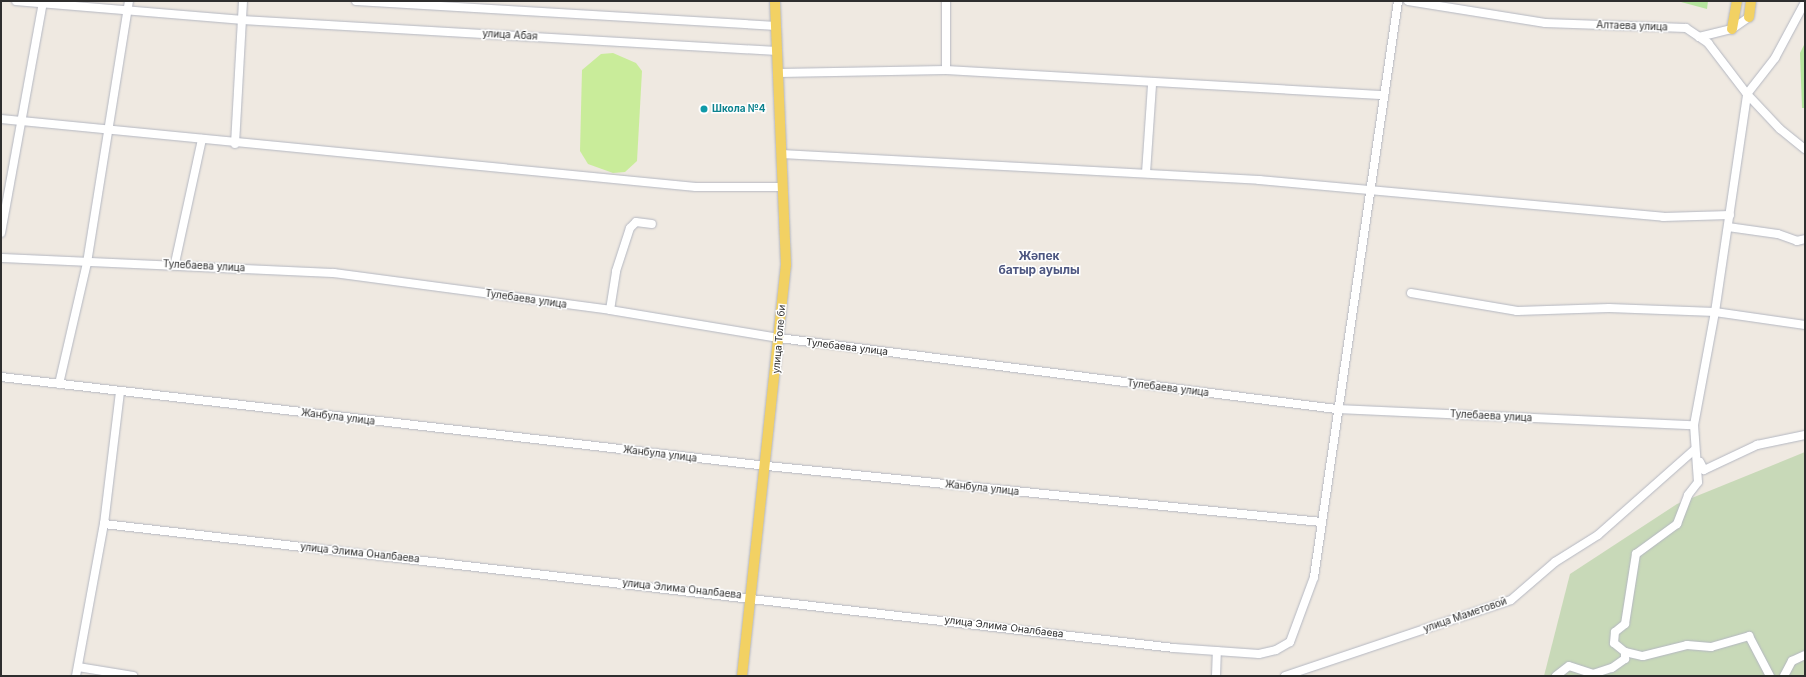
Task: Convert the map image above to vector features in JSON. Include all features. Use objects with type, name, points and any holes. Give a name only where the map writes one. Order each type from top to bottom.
[{"type":"main road","name":"улица Толе би","points":[[742,676],[767,466],[786,265],[775,1]]},
{"type":"main road","points":[[1732,29],[1737,1]]},
{"type":"main road","points":[[1749,17],[1751,1]]},
{"type":"street","name":"улица Абая","points":[[16,1],[43,2],[127,11],[242,20],[777,51]]},
{"type":"street","points":[[59,384],[87,263],[106,128],[129,1]]},
{"type":"street","points":[[235,144],[243,1]]},
{"type":"street","points":[[356,1],[776,26]]},
{"type":"street","points":[[946,1],[946,70]]},
{"type":"street","points":[[1320,522],[1398,1]]},
{"type":"street","name":"Алтаева улица","points":[[1408,1],[1545,23],[1686,28],[1699,37],[1746,94],[1780,130],[1805,149]]},
{"type":"street","points":[[1,233],[20,120],[43,2]]},
{"type":"street","points":[[1770,676],[1749,636],[1711,647],[1687,645],[1643,656],[1625,652],[1614,643],[1615,632],[1625,624],[1636,554],[1683,516],[1688,495],[1698,482],[1694,450],[1694,425],[1715,312],[1746,94],[1775,58],[1805,2]]},
{"type":"street","points":[[1699,37],[1732,29],[1749,17]]},
{"type":"street","points":[[779,73],[946,70],[1152,84],[1384,96]]},
{"type":"street","points":[[1146,173],[1152,84]]},
{"type":"street","points":[[1,119],[106,128],[235,144],[696,187],[783,186]]},
{"type":"street","points":[[175,263],[202,139]]},
{"type":"street","points":[[781,154],[1146,173],[1662,217],[1730,215]]},
{"type":"street","points":[[610,310],[616,271],[630,228],[636,222],[652,224]]},
{"type":"street","points":[[1728,227],[1778,234],[1797,241],[1805,239]]},
{"type":"street","name":"Тулебаева улица","points":[[1,258],[87,263],[175,263],[334,273],[610,310],[779,338],[1336,409],[1694,425]]},
{"type":"street","points":[[1411,293],[1516,311],[1609,308],[1715,312],[1805,325]]},
{"type":"street","name":"Жанбула улица","points":[[1,377],[767,466],[1320,522]]},
{"type":"street","points":[[76,676],[104,524],[120,390]]},
{"type":"street","points":[[1694,450],[1704,470],[1757,445],[1805,435]]},
{"type":"street","name":"улица Маметовой","points":[[1285,676],[1511,600],[1555,562],[1598,535],[1694,450]]},
{"type":"street","name":"улица Элима Оналбаева","points":[[104,524],[1217,651],[1259,654],[1290,642],[1314,577],[1320,522]]},
{"type":"street","points":[[1216,676],[1217,651]]},
{"type":"street","points":[[1556,676],[1569,666],[1594,674],[1612,668],[1625,659],[1625,652]]},
{"type":"street","points":[[1784,676],[1792,660],[1805,655]]},
{"type":"street","points":[[78,667],[133,676]]},
{"type":"green space","points":[[1680,1],[1708,1],[1707,9],[1681,2]]},
{"type":"green space","points":[[1805,43],[1805,108],[1802,108],[1800,53]]},
{"type":"green space","points":[[613,53],[636,63],[642,71],[637,161],[625,172],[613,173],[588,164],[580,151],[582,70],[601,54]]},
{"type":"green space","points":[[1805,452],[1805,676],[1544,676],[1570,574],[1677,504]]},
{"type":"place","name":"Школа №4","points":[[704,109]]},
{"type":"district","name":"Жәпек батыр ауылы","points":[[1039,263]]}]
